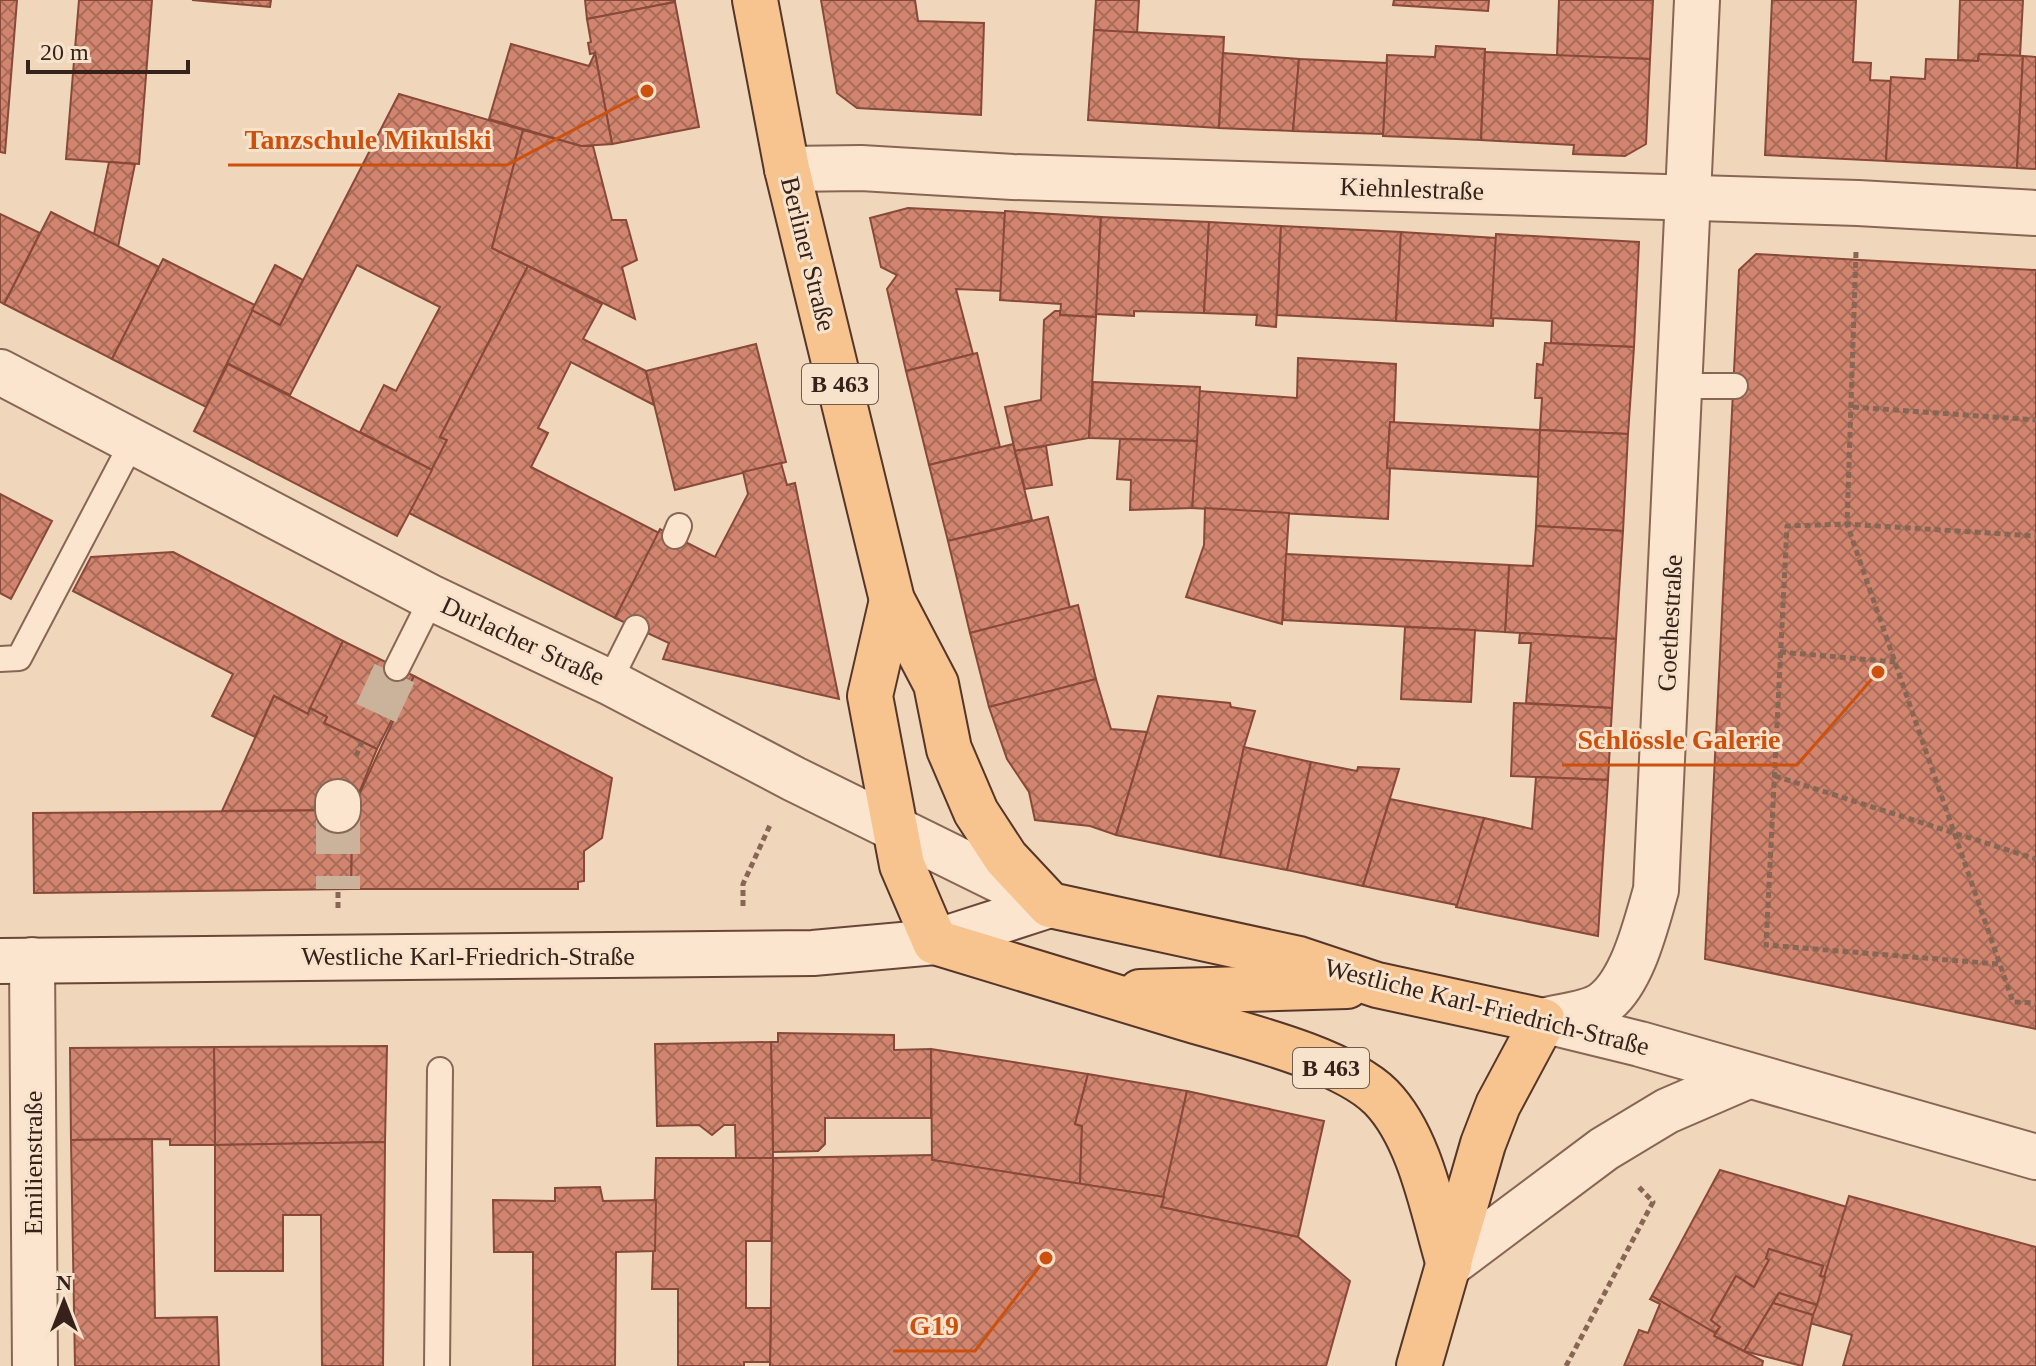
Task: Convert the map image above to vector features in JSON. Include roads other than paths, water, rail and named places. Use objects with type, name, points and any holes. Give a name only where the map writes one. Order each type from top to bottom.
[{"type":"main road","name":"Berliner Straße","points":[[755,0],[787,169],[892,600],[936,684],[949,749],[976,812],[1006,858],[1050,905]]},
{"type":"main road","name":"Berliner Straße","points":[[892,600],[870,696],[893,827],[913,898],[935,942]]},
{"type":"main road","name":"Westliche Karl-Friedrich-Straße","points":[[1050,905],[1299,959],[1377,985],[1543,1021]]},
{"type":"main road","name":"Westliche Karl-Friedrich-Straße","points":[[935,942],[1103,993]]},
{"type":"main road","name":"B 463","points":[[1103,993],[1377,985]]},
{"type":"main road","name":"B 463","points":[[1103,993],[1284,1048],[1351,1077],[1381,1097],[1401,1127],[1415,1158],[1449,1265]]},
{"type":"main road","points":[[1419,1366],[1483,1144],[1498,1105],[1543,1021]]},
{"type":"street","name":"Goethestraße","points":[[1543,1021],[1603,1004],[1626,973],[1641,944],[1656,890],[1682,386],[1697,0]]},
{"type":"street","name":"Kiehnlestraße","points":[[787,169],[861,168],[1029,177],[1858,203],[2036,213]]},
{"type":"street","name":"Durlacher Straße","points":[[0,372],[432,598],[609,682],[1050,905]]},
{"type":"street","name":"Westliche Karl-Friedrich-Straße","points":[[16,961],[770,955],[935,942],[1050,905]]},
{"type":"street","name":"Emilienstraße","points":[[16,961],[35,1366]]},
{"type":"street","name":"Westliche Karl-Friedrich-Straße","points":[[1543,1021],[1640,1044],[2036,1157]]},
{"type":"street","points":[[1449,1265],[1604,1149],[1667,1111],[1748,1076]]},
{"type":"lane","points":[[1682,386],[1735,386]]},
{"type":"lane","points":[[0,659],[19,658],[133,441]]},
{"type":"lane","points":[[397,668],[432,598]]},
{"type":"lane","points":[[609,682],[636,628]]},
{"type":"lane","points":[[437,1366],[440,1070]]},
{"type":"tunnel","points":[[376,713],[397,668]]},
{"type":"tunnel","points":[[338,810],[338,889]]},
{"type":"place","name":"Tanzschule Mikulski","points":[[647,91]]},
{"type":"place","name":"Schlössle Galerie","points":[[1878,672]]},
{"type":"place","name":"G19","points":[[1046,1258]]}]
